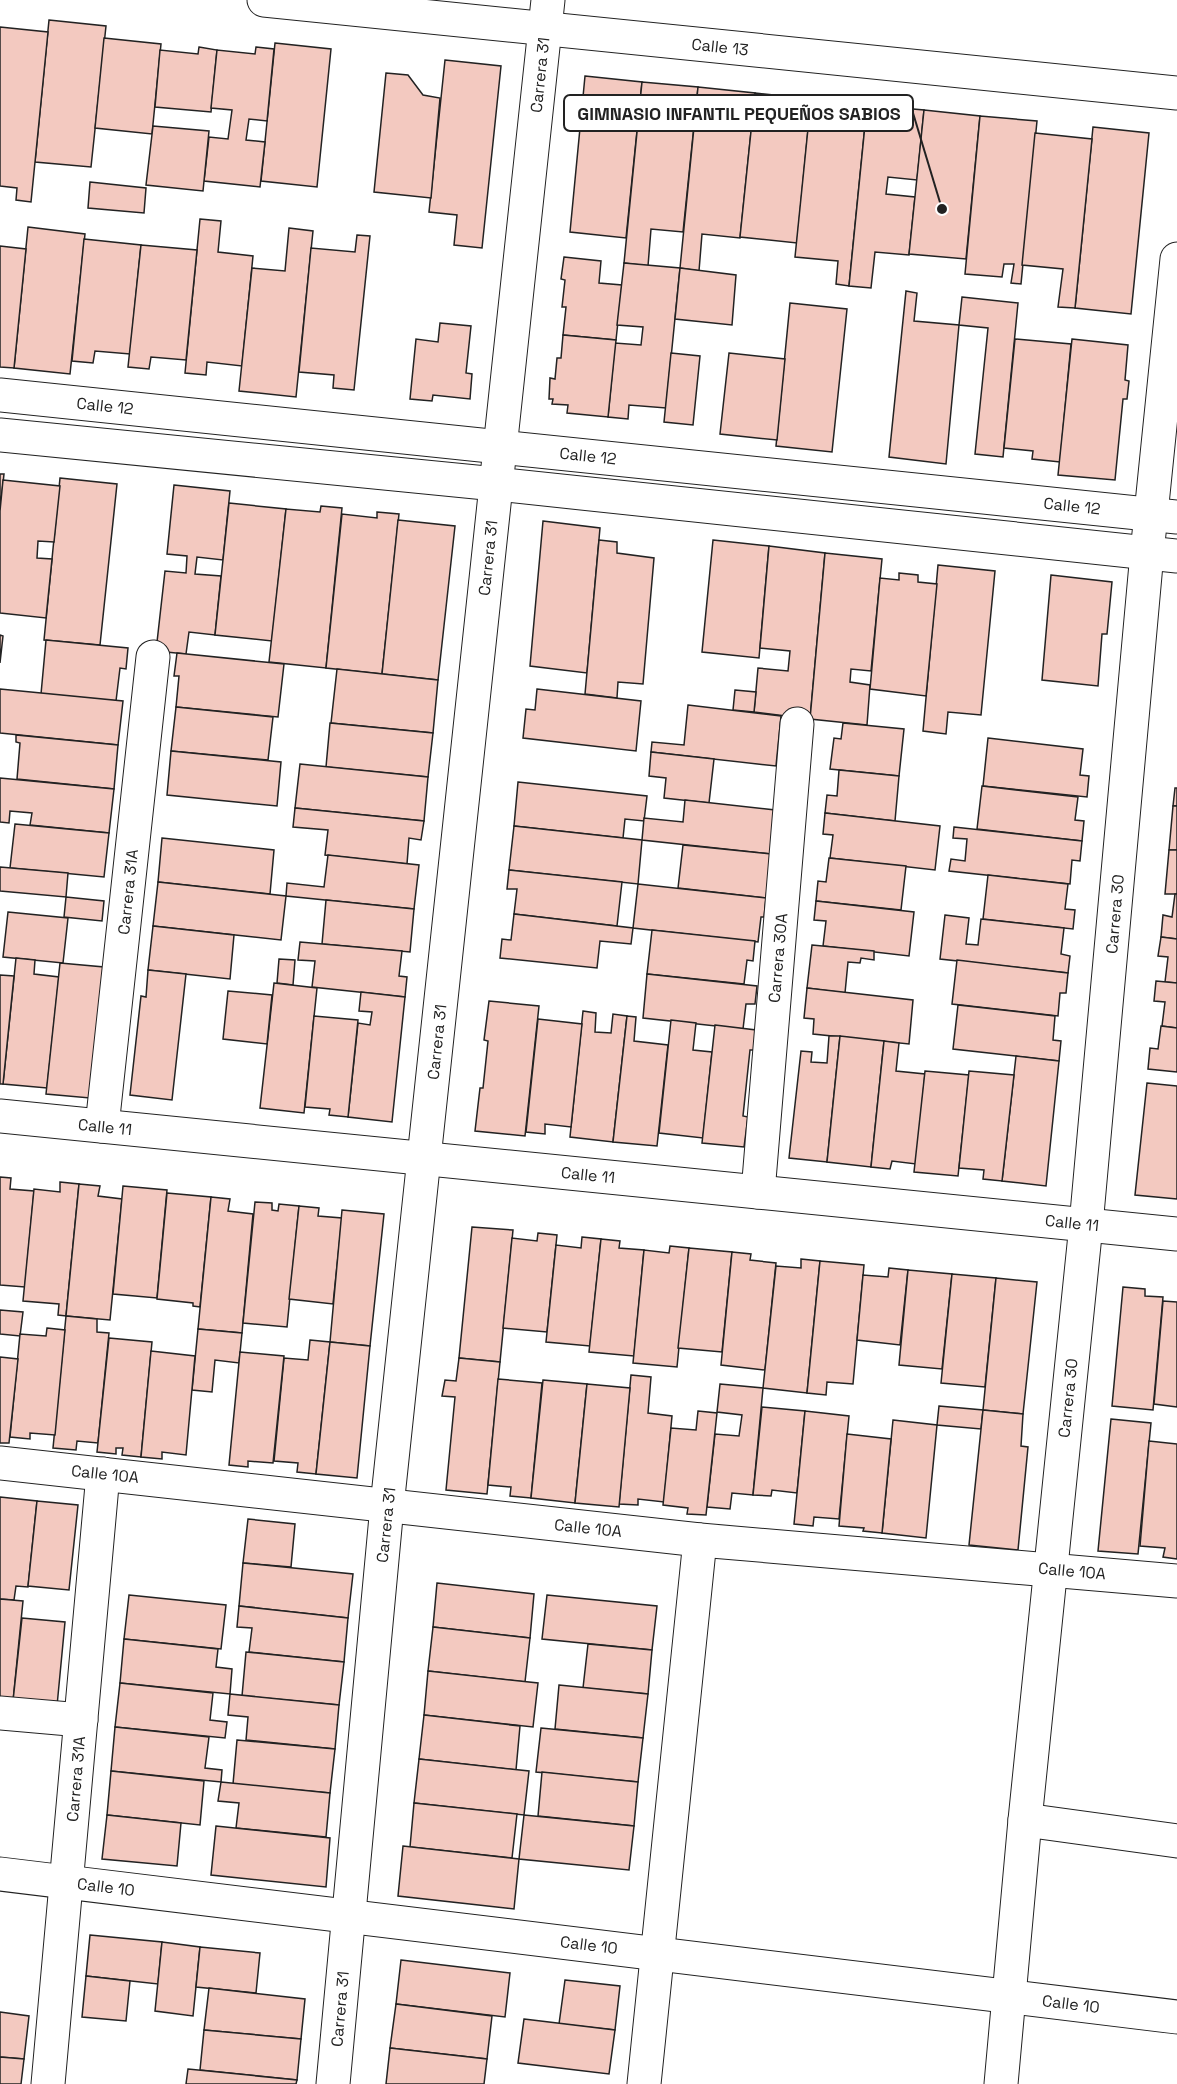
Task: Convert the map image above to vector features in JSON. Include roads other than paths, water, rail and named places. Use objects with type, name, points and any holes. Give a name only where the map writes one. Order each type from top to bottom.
[{"type":"street","name":"Calle 13","points":[[264,0],[546,14],[1177,93]]},
{"type":"street","name":"Carrera 31","points":[[333,2084],[387,1506],[546,14]]},
{"type":"street","name":"Carrera 30","points":[[1001,2084],[1025,1820],[1086,1225],[1162,554],[1177,259]]},
{"type":"street","name":"Calle 12","points":[[0,394],[1164,515]]},
{"type":"street","points":[[0,435],[1162,554]]},
{"type":"street","name":"Carrera 31A","points":[[102,1126],[153,657]]},
{"type":"street","name":"Carrera 30A","points":[[758,1192],[797,724]]},
{"type":"street","name":"Calle 11","points":[[0,1116],[1177,1234]]},
{"type":"street","name":"Calle 10A","points":[[0,1462],[700,1540],[1177,1581]]},
{"type":"street","name":"Carrera 31A","points":[[48,2084],[103,1474]]},
{"type":"street","points":[[644,2084],[700,1540]]},
{"type":"street","points":[[0,1713],[81,1720]]},
{"type":"street","points":[[1025,1820],[1177,1841]]},
{"type":"street","name":"Calle 10","points":[[0,1874],[1177,2017]]},
{"type":"place","name":"GIMNASIO INFANTIL PEQUEÑOS SABIOS","points":[[942,209]]}]
